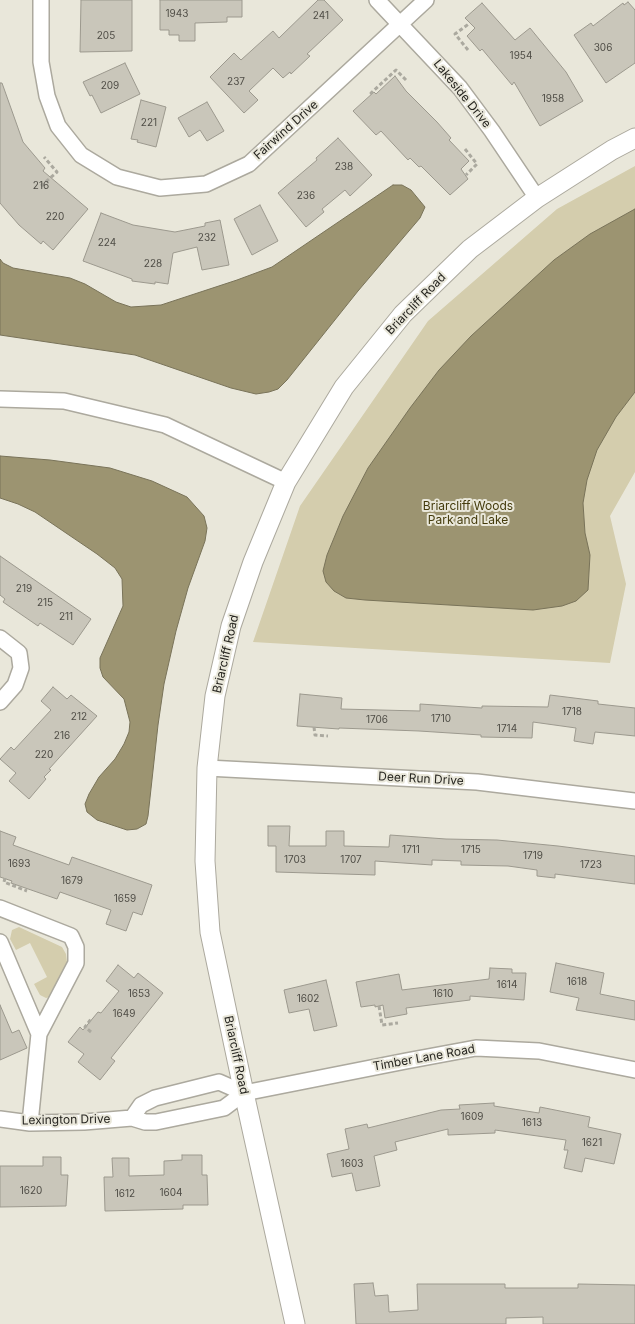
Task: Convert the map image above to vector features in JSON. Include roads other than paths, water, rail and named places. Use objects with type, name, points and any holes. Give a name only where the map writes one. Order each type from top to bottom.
[{"type":"street","name":"Fairwind Drive","points":[[41,0],[41,62],[46,96],[58,126],[81,155],[95,164],[117,177],[160,188],[206,184],[249,164],[426,0]]},
{"type":"street","name":"Lakeside Drive","points":[[377,0],[460,88],[492,131],[536,198]]},
{"type":"street","name":"Briarcliff Road","points":[[296,1324],[210,932],[205,861],[207,768],[216,696],[231,626],[253,562],[286,482],[344,387],[403,314],[470,249],[536,198],[612,150],[635,138]]},
{"type":"street","points":[[0,399],[64,401],[165,425],[286,482]]},
{"type":"street","points":[[0,638],[19,653],[21,668],[15,685],[0,702]]},
{"type":"street","name":"Deer Run Drive","points":[[207,768],[477,782],[635,801]]},
{"type":"street","points":[[0,908],[71,936],[76,947],[76,963],[39,1034],[30,1123]]},
{"type":"street","points":[[0,942],[39,1034]]},
{"type":"street","name":"Timber Lane Road","points":[[244,1093],[476,1048],[539,1051],[635,1070]]},
{"type":"street","points":[[132,1118],[141,1105],[155,1098],[219,1082],[244,1093]]},
{"type":"street","name":"Lexington Drive","points":[[0,1119],[30,1123],[84,1122],[132,1118],[145,1122],[156,1122],[224,1108],[244,1093]]},
{"type":"park label","name":"Briarcliff Woods Park and Lake","points":[[468,513]]}]
